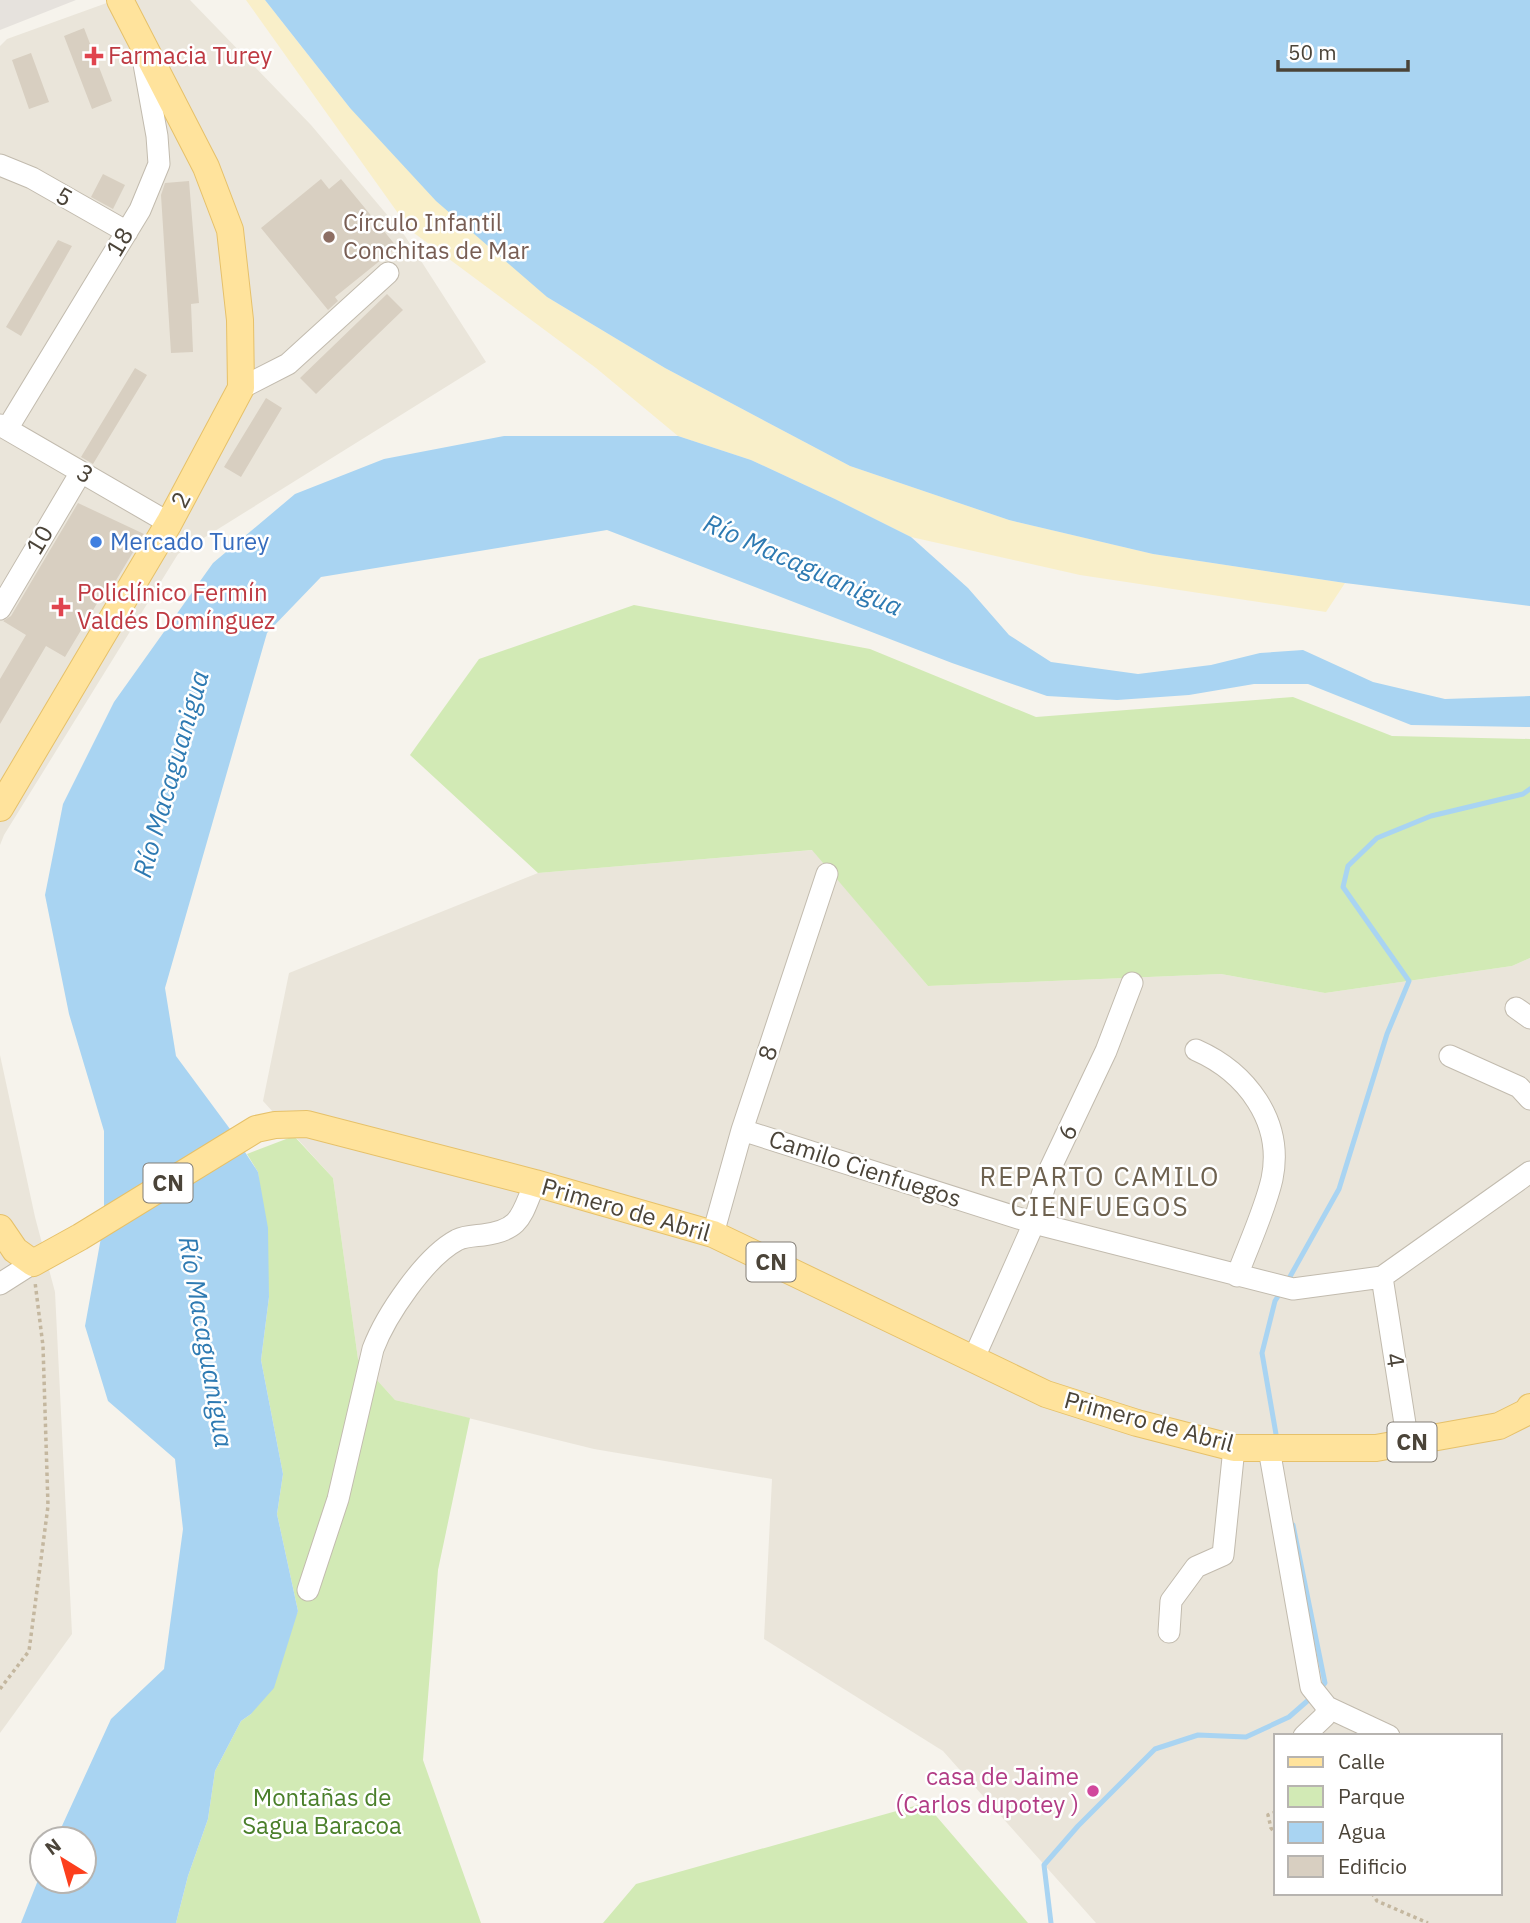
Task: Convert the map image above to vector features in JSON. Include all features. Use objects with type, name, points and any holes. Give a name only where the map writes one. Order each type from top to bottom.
[{"type":"main road","points":[[120,0],[206,167],[230,230],[240,320],[241,388]]},
{"type":"main road","name":"2","points":[[0,808],[169,523],[241,388]]},
{"type":"main road","name":"Primero de Abril","points":[[33,1263],[256,1129],[275,1125],[307,1124],[535,1183],[713,1234],[1046,1394],[1137,1423],[1234,1448],[1376,1448],[1499,1426],[1529,1411]]},
{"type":"main road","points":[[0,1228],[15,1250],[33,1263]]},
{"type":"street","name":"18","points":[[3,427],[127,232],[140,210],[159,164],[157,136],[138,35]]},
{"type":"street","name":"5","points":[[0,166],[32,178],[127,232]]},
{"type":"street","points":[[241,388],[288,364],[388,273]]},
{"type":"street","name":"3","points":[[3,427],[169,523]]},
{"type":"street","name":"10","points":[[0,609],[81,472]]},
{"type":"street","name":"8","points":[[713,1234],[742,1130],[827,874]]},
{"type":"street","name":"6","points":[[973,1360],[1034,1223],[1049,1171],[1106,1051],[1132,983]]},
{"type":"street","points":[[1196,1050],[1218,1059],[1253,1092],[1266,1113],[1273,1147],[1272,1178],[1237,1276]]},
{"type":"street","points":[[1450,1056],[1519,1087],[1530,1099]]},
{"type":"street","name":"Camilo Cienfuegos","points":[[742,1130],[1034,1223],[1293,1289],[1382,1277],[1530,1172]]},
{"type":"street","points":[[308,1590],[338,1499],[373,1349],[380,1331],[392,1310],[443,1249],[460,1238],[496,1234],[514,1226],[535,1183]]},
{"type":"street","points":[[0,1284],[33,1263]]},
{"type":"street","name":"4","points":[[1382,1277],[1408,1443]]},
{"type":"street","points":[[1169,1632],[1171,1601],[1196,1567],[1223,1555],[1234,1448]]},
{"type":"street","points":[[1278,1448],[1311,1687],[1328,1707],[1385,1734]]},
{"type":"street","points":[[1306,1734],[1325,1716],[1328,1707]]},
{"type":"path","points":[[0,1689],[29,1651],[48,1506],[43,1346],[33,1263]]},
{"type":"path","points":[[1274,1813],[1268,1815],[1274,1832]]},
{"type":"path","points":[[1373,1895],[1377,1901],[1428,1923]]},
{"type":"path","points":[[1412,1923],[1413,1916]]},
{"type":"shaded area","points":[[0,0],[76,0],[0,30]]},
{"type":"shaded area","points":[[115,0],[190,0],[311,125],[405,236],[486,362],[178,554],[0,845],[0,46],[7,39]]},
{"type":"shaded area","points":[[813,850],[928,986],[1221,974],[1325,993],[1512,966],[1530,958],[1530,1923],[1096,1923],[943,1751],[764,1639],[772,1479],[594,1449],[395,1400],[358,1359],[333,1178],[263,1101],[289,973],[538,873]]},
{"type":"shaded area","points":[[0,1055],[35,1217],[55,1292],[72,1634],[0,1733]]},
{"type":"green space","points":[[634,605],[870,649],[1036,717],[1293,697],[1392,736],[1530,739],[1530,958],[1512,966],[1325,993],[1221,974],[928,986],[812,850],[538,873],[410,755],[479,659]]},
{"type":"green space","name":"Montañas de Sagua Baracoa","points":[[294,1136],[333,1178],[358,1359],[395,1400],[470,1418],[438,1570],[423,1760],[481,1923],[176,1923],[188,1876],[208,1819],[215,1771],[241,1721],[251,1714],[298,1611],[277,1514],[283,1474],[261,1360],[269,1297],[258,1172],[247,1154]]},
{"type":"green space","points":[[925,1803],[1028,1923],[603,1923],[636,1884]]},
{"type":"sand","points":[[246,0],[265,0],[350,108],[547,297],[665,368],[850,466],[1009,520],[1153,554],[1345,583],[1326,612],[1080,575],[911,537],[751,460],[678,436],[596,368],[410,230]]},
{"type":"water","points":[[265,0],[1530,0],[1530,606],[1345,583],[1153,554],[1009,520],[850,466],[665,368],[547,297],[436,201],[350,108]]},
{"type":"water","name":"Río Macaguanigua","points":[[504,436],[678,436],[751,460],[911,537],[968,588],[1009,635],[1051,662],[1138,674],[1211,665],[1260,653],[1303,650],[1373,682],[1445,699],[1530,696],[1530,727],[1411,725],[1308,684],[1254,684],[1189,695],[1117,700],[1047,696],[952,663],[607,530],[321,577],[267,633],[165,988],[176,1056],[258,1172],[268,1228],[269,1297],[261,1360],[283,1474],[277,1514],[298,1611],[274,1688],[251,1714],[241,1721],[215,1771],[208,1819],[188,1876],[176,1923],[21,1923],[32,1895],[98,1895],[98,1825],[62,1825],[111,1719],[164,1669],[183,1529],[175,1459],[108,1401],[85,1326],[104,1221],[104,1131],[69,1014],[45,895],[63,804],[114,702],[213,563],[295,494],[384,459]]},
{"type":"building","points":[[84,28],[112,101],[92,109],[64,36]]},
{"type":"building","points":[[31,53],[49,102],[29,109],[12,60]]},
{"type":"building","points":[[103,174],[125,185],[113,209],[91,197]]},
{"type":"building","name":"Círculo Infantil Conchitas de Mar","points":[[321,179],[329,189],[341,179],[397,247],[335,297],[338,301],[328,310],[261,228]]},
{"type":"building","points":[[189,181],[199,303],[191,304],[193,352],[171,353],[161,195],[165,183]]},
{"type":"building","points":[[58,240],[72,246],[21,336],[6,327]]},
{"type":"building","points":[[387,294],[403,310],[316,394],[300,378]]},
{"type":"building","points":[[135,368],[147,375],[93,464],[81,457]]},
{"type":"building","points":[[266,398],[282,408],[241,477],[224,467]]},
{"type":"building","points":[[78,503],[144,534],[115,582],[111,580],[65,657],[46,646],[0,724],[0,679],[26,635],[3,621],[11,616]]},
{"type":"waterway","points":[[1287,1282],[1339,1189],[1387,1034],[1409,981],[1343,887],[1348,866],[1377,838],[1431,816],[1523,794],[1530,789]]},
{"type":"waterway","points":[[1277,1440],[1262,1353],[1275,1301],[1282,1290]]},
{"type":"waterway","points":[[1293,1525],[1325,1683],[1320,1689]]},
{"type":"waterway","points":[[1051,1923],[1044,1865],[1078,1826],[1155,1749],[1198,1735],[1246,1737],[1289,1717],[1313,1696]]},
{"type":"place","name":"Farmacia Turey","points":[[94,56]]},
{"type":"place","name":"Círculo Infantil Conchitas de Mar","points":[[329,237]]},
{"type":"place","name":"Mercado Turey","points":[[96,542]]},
{"type":"place","name":"Policlínico Fermín Valdés Domínguez","points":[[61,607]]},
{"type":"place","name":"casa de Jaime (Carlos dupotey )","points":[[1093,1791]]},
{"type":"district","name":"REPARTO CAMILO CIENFUEGOS","points":[[1100,1192]]}]
